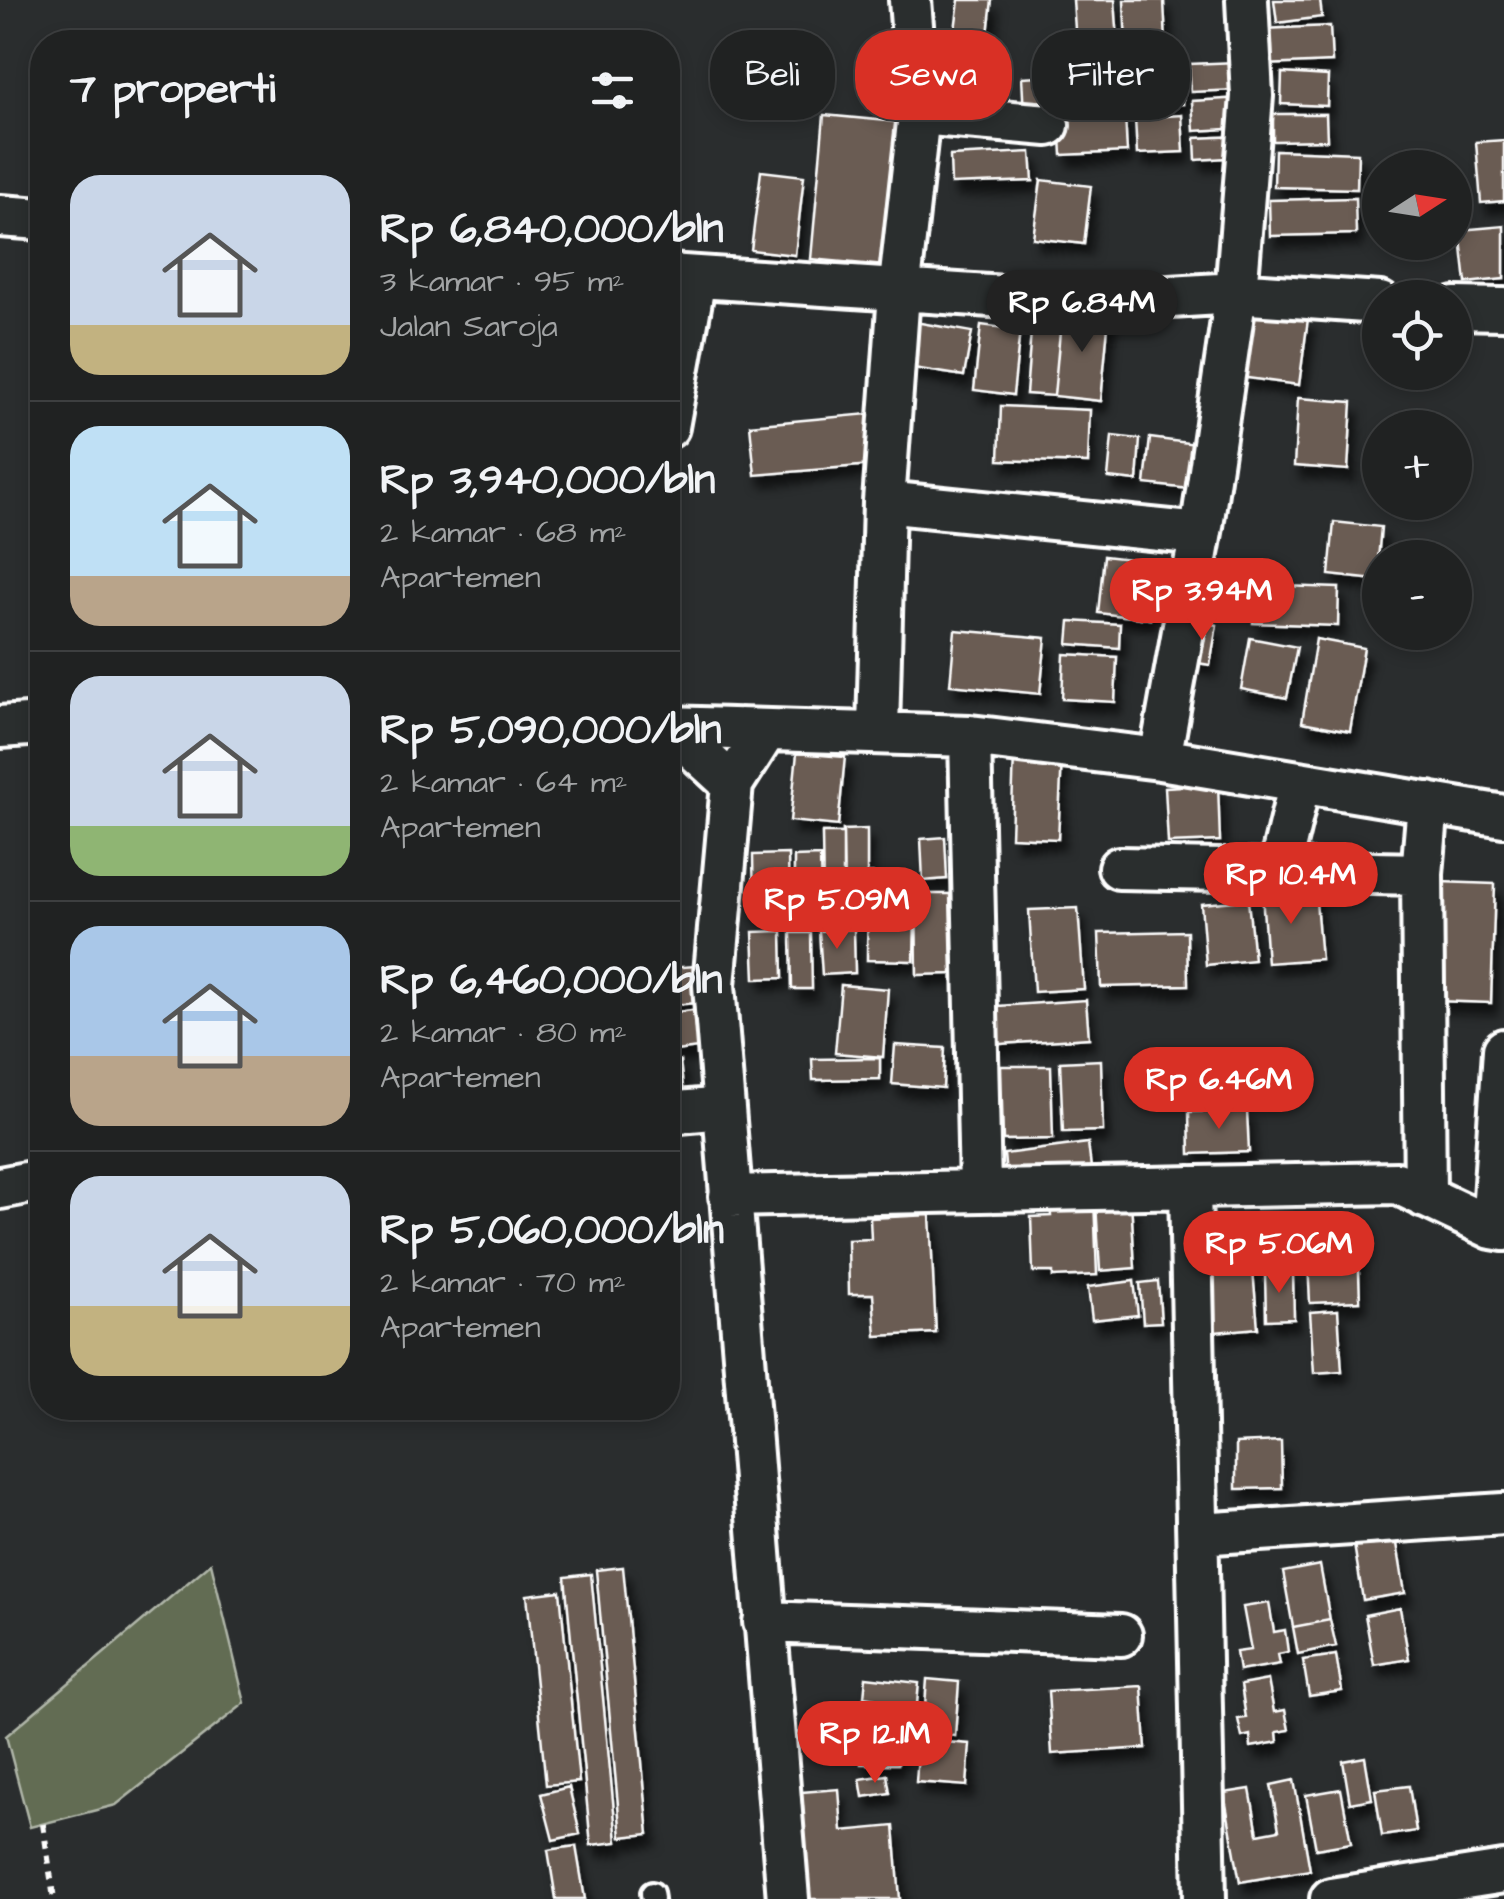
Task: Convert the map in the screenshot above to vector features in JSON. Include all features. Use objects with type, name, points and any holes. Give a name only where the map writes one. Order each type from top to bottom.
[{"type":"street","points":[[910,0],[912,30]]},
{"type":"street","points":[[1160,759],[1200,534],[1236,293],[1252,96],[1247,0]]},
{"type":"street","points":[[878,730],[884,502],[899,293],[918,120]]},
{"type":"street","points":[[984,120],[1048,126]]},
{"type":"street","points":[[0,216],[30,218]]},
{"type":"street","points":[[682,276],[899,293],[1121,300],[1236,293],[1362,302]]},
{"type":"street","points":[[1472,308],[1504,309]]},
{"type":"street","points":[[884,502],[1200,534]]},
{"type":"street","points":[[0,727],[30,725]]},
{"type":"street","points":[[680,727],[878,730],[970,736],[1160,759],[1504,816]]},
{"type":"street","points":[[766,731],[732,784],[714,985],[788,1899]]},
{"type":"street","points":[[970,736],[980,1190]]},
{"type":"street","points":[[680,737],[732,784]]},
{"type":"street","points":[[1278,870],[1300,782]]},
{"type":"street","points":[[1425,1197],[1422,874],[1428,802]]},
{"type":"street","points":[[1119,868],[1422,874]]},
{"type":"street","points":[[730,1196],[1397,1183],[1498,1229],[1504,1050]]},
{"type":"street","points":[[680,1112],[723,1108]]},
{"type":"street","points":[[0,1188],[30,1182]]},
{"type":"street","points":[[1190,1188],[1205,1899]]},
{"type":"street","points":[[1199,1534],[1504,1514]]},
{"type":"street","points":[[764,1622],[1121,1635]]},
{"type":"street","points":[[1352,1898],[1504,1872]]},
{"type":"path","points":[[43,1824],[54,1899]]},
{"type":"green space","points":[[211,1563],[245,1703],[116,1805],[30,1827],[6,1736]]},
{"type":"building","points":[[959,0],[992,0],[988,30],[955,30]]},
{"type":"building","points":[[1073,0],[1115,0],[1117,30],[1075,30]]},
{"type":"building","points":[[1124,0],[1164,0],[1165,30],[1125,30]]},
{"type":"building","points":[[1274,0],[1320,0],[1322,17],[1277,23]]},
{"type":"building","points":[[1330,26],[1332,62],[1264,65],[1262,29]]},
{"type":"building","points":[[1237,62],[1238,90],[1191,92],[1190,64]]},
{"type":"building","points":[[1282,73],[1328,76],[1327,106],[1281,104]]},
{"type":"building","points":[[1032,76],[1032,115],[1024,115],[1022,77]]},
{"type":"building","points":[[1243,98],[1244,128],[1194,131],[1192,101]]},
{"type":"building","points":[[1273,114],[1326,114],[1327,140],[1273,141]]},
{"type":"building","points":[[835,116],[898,122],[885,266],[811,259],[824,120],[835,120]]},
{"type":"building","points":[[1060,120],[1125,120],[1127,152],[1062,155]]},
{"type":"building","points":[[1135,120],[1182,120],[1184,152],[1137,154]]},
{"type":"building","points":[[1241,136],[1242,157],[1196,160],[1195,138]]},
{"type":"building","points":[[1504,140],[1504,201],[1481,203],[1476,142]]},
{"type":"building","points":[[1275,150],[1358,153],[1357,189],[1274,187]]},
{"type":"building","points":[[1031,152],[1033,181],[951,184],[950,156]]},
{"type":"building","points":[[761,171],[804,176],[795,255],[751,250]]},
{"type":"building","points":[[1041,180],[1091,186],[1084,244],[1033,238]]},
{"type":"building","points":[[1355,198],[1356,234],[1270,236],[1269,200]]},
{"type":"building","points":[[1504,226],[1504,279],[1466,280],[1463,260],[1472,260],[1472,229]]},
{"type":"building","points":[[1033,307],[1062,310],[1054,396],[1026,394]]},
{"type":"building","points":[[1062,310],[1109,315],[1101,401],[1054,396]]},
{"type":"building","points":[[1248,312],[1308,319],[1299,385],[1240,377]]},
{"type":"building","points":[[915,322],[972,332],[964,376],[907,367]]},
{"type":"building","points":[[981,325],[1020,330],[1013,395],[974,390]]},
{"type":"building","points":[[1298,398],[1352,402],[1348,470],[1294,466]]},
{"type":"building","points":[[1001,406],[1090,410],[1088,463],[999,460]]},
{"type":"building","points":[[879,413],[883,464],[755,475],[750,425]]},
{"type":"building","points":[[1112,436],[1140,439],[1137,481],[1108,478]]},
{"type":"building","points":[[1150,438],[1204,445],[1199,490],[1145,484]]},
{"type":"building","points":[[1334,522],[1381,527],[1380,540],[1362,540],[1362,579],[1329,575]]},
{"type":"building","points":[[1104,556],[1156,562],[1150,619],[1098,613]]},
{"type":"building","points":[[1254,585],[1339,588],[1338,626],[1253,623]]},
{"type":"building","points":[[1194,620],[1217,625],[1210,665],[1186,661]]},
{"type":"building","points":[[1070,621],[1120,624],[1119,648],[1068,644]]},
{"type":"building","points":[[955,630],[1046,638],[1040,694],[950,685]]},
{"type":"building","points":[[1250,638],[1297,647],[1287,698],[1241,689]]},
{"type":"building","points":[[1316,639],[1362,648],[1350,731],[1302,722]]},
{"type":"building","points":[[1064,654],[1117,657],[1115,702],[1062,699]]},
{"type":"building","points":[[797,753],[845,757],[838,826],[790,821]]},
{"type":"building","points":[[1014,754],[1062,756],[1058,839],[1011,837]]},
{"type":"building","points":[[1218,784],[1220,841],[1168,843],[1165,787]]},
{"type":"building","points":[[867,829],[867,891],[844,891],[843,830]]},
{"type":"building","points":[[822,833],[843,833],[843,895],[823,895]]},
{"type":"building","points":[[945,837],[947,879],[923,881],[921,839]]},
{"type":"building","points":[[788,854],[789,909],[754,910],[753,855]]},
{"type":"building","points":[[820,856],[821,912],[794,912],[794,857]]},
{"type":"building","points":[[868,873],[916,875],[914,961],[867,960]]},
{"type":"building","points":[[1440,882],[1495,884],[1491,1003],[1436,1001]]},
{"type":"building","points":[[1315,890],[1321,959],[1267,963],[1262,894]]},
{"type":"building","points":[[916,894],[950,894],[952,974],[917,975]]},
{"type":"building","points":[[1248,900],[1254,960],[1206,965],[1201,904]]},
{"type":"building","points":[[1078,908],[1084,989],[1034,992],[1029,910]]},
{"type":"building","points":[[854,929],[855,973],[822,975],[819,931]]},
{"type":"building","points":[[782,931],[783,978],[755,979],[753,932]]},
{"type":"building","points":[[1187,931],[1188,985],[1101,987],[1099,933]]},
{"type":"building","points":[[791,933],[811,933],[812,989],[792,989]]},
{"type":"building","points":[[696,966],[699,1003],[680,1004],[680,967]]},
{"type":"building","points":[[841,985],[888,989],[883,1057],[835,1053]]},
{"type":"building","points":[[1086,1000],[1089,1038],[986,1045],[983,1007]]},
{"type":"building","points":[[693,1010],[698,1048],[680,1050],[680,1012]]},
{"type":"building","points":[[895,1045],[945,1048],[943,1088],[892,1084]]},
{"type":"building","points":[[880,1058],[880,1079],[813,1080],[812,1059]]},
{"type":"building","points":[[1101,1060],[1103,1131],[1063,1132],[1060,1062]]},
{"type":"building","points":[[1240,1062],[1242,1102],[1192,1105],[1189,1066]]},
{"type":"building","points":[[1001,1066],[1051,1066],[1053,1139],[1003,1140]]},
{"type":"building","points":[[1247,1110],[1249,1152],[1190,1154],[1189,1112]]},
{"type":"building","points":[[1088,1143],[1092,1176],[1007,1186],[1004,1154]]},
{"type":"building","points":[[1094,1198],[1097,1275],[1053,1277],[1053,1272],[1033,1272],[1031,1217],[1051,1216],[1050,1201]]},
{"type":"building","points":[[1131,1201],[1135,1268],[1100,1271],[1096,1203]]},
{"type":"building","points":[[930,1215],[936,1333],[876,1336],[873,1294],[849,1294],[848,1240],[871,1239],[870,1218]]},
{"type":"building","points":[[1357,1218],[1360,1301],[1310,1303],[1306,1220]]},
{"type":"building","points":[[1250,1236],[1258,1328],[1215,1332],[1207,1240]]},
{"type":"building","points":[[1265,1272],[1293,1272],[1294,1319],[1266,1320]]},
{"type":"building","points":[[1134,1281],[1138,1315],[1092,1320],[1088,1287]]},
{"type":"building","points":[[1158,1281],[1161,1322],[1143,1323],[1140,1283]]},
{"type":"building","points":[[1338,1310],[1342,1371],[1314,1373],[1310,1312]]},
{"type":"building","points":[[1281,1441],[1282,1488],[1236,1489],[1236,1443]]},
{"type":"building","points":[[1395,1531],[1405,1593],[1363,1600],[1353,1538]]},
{"type":"building","points":[[1320,1565],[1330,1620],[1293,1627],[1283,1572]]},
{"type":"building","points":[[623,1567],[649,1834],[621,1837],[596,1570]]},
{"type":"building","points":[[591,1574],[617,1842],[591,1845],[565,1577]]},
{"type":"building","points":[[560,1591],[579,1782],[546,1785],[527,1595]]},
{"type":"building","points":[[1269,1603],[1274,1632],[1285,1630],[1288,1652],[1278,1654],[1280,1664],[1239,1671],[1236,1652],[1251,1650],[1243,1607]]},
{"type":"building","points":[[1400,1608],[1409,1659],[1374,1665],[1365,1615]]},
{"type":"building","points":[[1330,1620],[1336,1646],[1298,1654],[1293,1627]]},
{"type":"building","points":[[1336,1655],[1342,1691],[1309,1696],[1303,1660]]},
{"type":"building","points":[[866,1677],[919,1683],[913,1744],[877,1740],[881,1700],[864,1697]]},
{"type":"building","points":[[927,1679],[959,1682],[955,1736],[923,1733]]},
{"type":"building","points":[[1268,1680],[1274,1712],[1285,1710],[1289,1730],[1277,1732],[1278,1742],[1251,1747],[1250,1735],[1242,1737],[1238,1719],[1246,1718],[1241,1685]]},
{"type":"building","points":[[1142,1686],[1146,1748],[1052,1754],[1048,1691]]},
{"type":"building","points":[[861,1700],[879,1702],[875,1733],[857,1731]]},
{"type":"building","points":[[919,1740],[970,1744],[967,1786],[916,1782]]},
{"type":"building","points":[[861,1747],[898,1747],[898,1764],[861,1764]]},
{"type":"building","points":[[1365,1757],[1372,1799],[1350,1803],[1343,1761]]},
{"type":"building","points":[[887,1775],[890,1793],[863,1797],[860,1779]]},
{"type":"building","points":[[1294,1780],[1310,1870],[1240,1882],[1224,1793],[1250,1789],[1258,1834],[1279,1830],[1271,1785]]},
{"type":"building","points":[[1409,1786],[1416,1831],[1382,1836],[1375,1790]]},
{"type":"building","points":[[569,1787],[580,1834],[553,1840],[541,1794]]},
{"type":"building","points":[[839,1789],[842,1831],[894,1826],[900,1899],[798,1899],[789,1793]]},
{"type":"building","points":[[1341,1789],[1351,1843],[1316,1849],[1306,1795]]},
{"type":"building","points":[[576,1846],[585,1899],[556,1899],[548,1850]]}]
